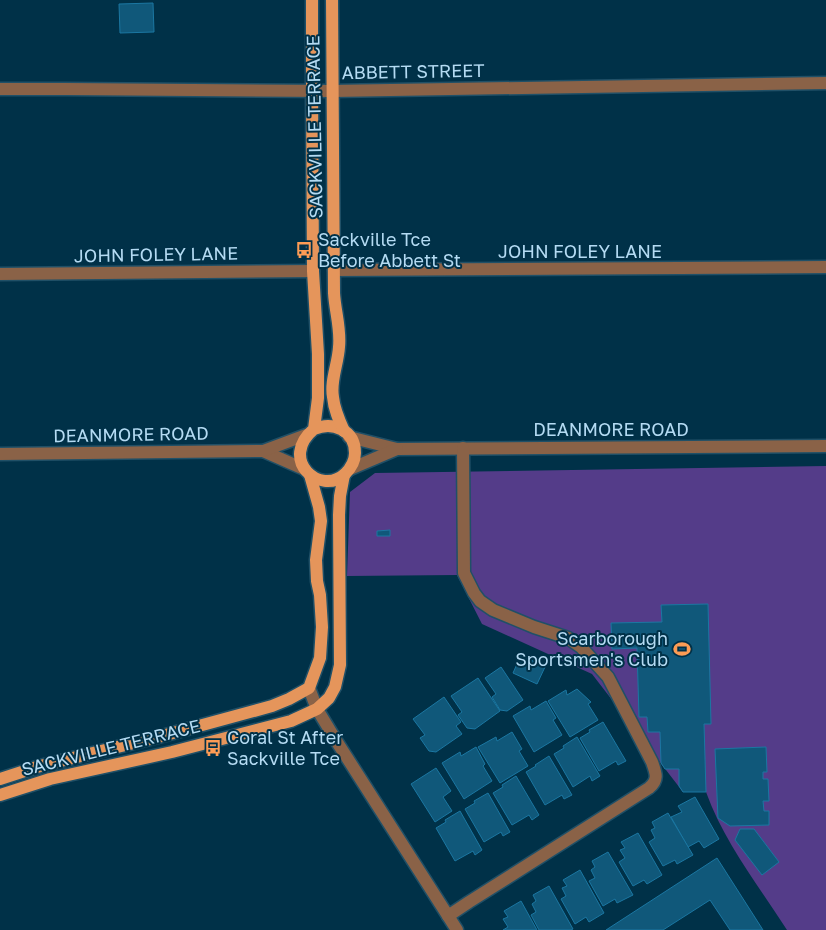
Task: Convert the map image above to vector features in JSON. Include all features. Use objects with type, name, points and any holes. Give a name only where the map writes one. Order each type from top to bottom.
[{"type":"main road","name":"SACKVILLE TERRACE","points":[[309,688],[320,658],[322,627],[316,563],[321,521],[320,508],[301,461],[300,452],[302,443],[310,432],[318,398],[318,354],[313,271],[312,0]]},
{"type":"main road","name":"SACKVILLE TERRACE","points":[[0,796],[50,779],[172,752],[291,721],[317,709],[329,698],[335,687],[340,665],[340,496],[347,472],[354,461],[355,452],[353,444],[346,434],[337,413],[332,396],[333,380],[340,348],[334,293],[332,0]]},
{"type":"main road","points":[[310,432],[321,426],[329,425],[337,427],[346,434]]},
{"type":"main road","points":[[307,472],[318,479],[327,481],[336,480],[347,472]]},
{"type":"main road","points":[[0,779],[40,766],[162,736],[272,706],[290,699],[309,688]]},
{"type":"street","name":"ABBETT STREET","points":[[0,89],[332,90],[826,83]]},
{"type":"street","name":"JOHN FOLEY LANE","points":[[334,270],[826,268]]},
{"type":"street","name":"JOHN FOLEY LANE","points":[[0,274],[313,271]]},
{"type":"street","name":"DEANMORE ROAD","points":[[0,454],[263,451],[310,432]]},
{"type":"street","name":"DEANMORE ROAD","points":[[346,434],[397,448],[826,446]]},
{"type":"street","name":"DEANMORE ROAD","points":[[347,472],[397,448]]},
{"type":"street","points":[[448,916],[649,788],[654,784],[656,778],[652,762],[608,677],[581,647],[568,638],[534,627],[493,610],[480,601],[474,593],[464,573],[463,448]]},
{"type":"street","name":"DEANMORE ROAD","points":[[263,451],[307,472]]},
{"type":"street","points":[[309,688],[317,709],[457,930]]},
{"type":"shaded area","name":"Scarborough Sportsmen's Club","points":[[826,466],[826,930],[787,930],[732,846],[713,810],[706,792],[683,792],[592,674],[482,624],[457,575],[347,576],[350,492],[375,473]]},
{"type":"building","points":[[153,3],[154,32],[120,33],[119,4]]},
{"type":"building","points":[[390,530],[390,536],[377,536],[377,531]]},
{"type":"building","points":[[708,604],[711,724],[704,724],[706,792],[683,792],[679,786],[679,769],[665,769],[661,763],[660,732],[648,732],[647,717],[639,717],[637,648],[612,649],[611,623],[662,622],[661,605]]},
{"type":"building","points":[[521,655],[545,667],[537,684],[513,673]]},
{"type":"building","points":[[501,667],[523,700],[507,711],[500,710],[492,697],[496,694],[485,678]]},
{"type":"building","points":[[478,678],[500,711],[475,729],[467,728],[458,715],[462,712],[451,696]]},
{"type":"building","points":[[577,689],[591,702],[588,704],[598,720],[570,737],[548,701],[566,690],[567,695]]},
{"type":"building","points":[[444,697],[461,722],[456,726],[462,734],[436,752],[429,751],[420,738],[425,735],[413,719]]},
{"type":"building","points":[[546,701],[556,718],[553,720],[562,735],[534,752],[513,716],[530,706],[531,710]]},
{"type":"building","points":[[603,722],[626,761],[618,765],[616,761],[599,771],[580,738]]},
{"type":"building","points":[[512,732],[522,749],[519,751],[528,766],[500,783],[478,747],[496,737],[497,741]]},
{"type":"building","points":[[577,737],[600,776],[592,781],[590,776],[573,787],[554,754]]},
{"type":"building","points":[[476,747],[485,764],[483,766],[492,781],[464,799],[442,763],[460,752],[461,756]]},
{"type":"building","points":[[766,747],[767,772],[763,772],[763,779],[768,779],[769,801],[763,801],[764,811],[769,811],[769,825],[730,826],[718,818],[715,749]]},
{"type":"building","points":[[549,756],[572,795],[564,799],[562,795],[545,805],[526,772]]},
{"type":"building","points":[[436,768],[451,791],[443,797],[452,811],[435,822],[411,784]]},
{"type":"building","points":[[516,776],[539,815],[532,820],[529,815],[512,825],[493,793]]},
{"type":"building","points":[[488,793],[510,832],[503,836],[501,832],[484,842],[465,809]]},
{"type":"building","points":[[695,797],[719,839],[704,848],[699,841],[688,847],[671,817],[682,812],[678,806]]},
{"type":"building","points":[[460,811],[482,850],[475,855],[473,851],[455,861],[436,828]]},
{"type":"building","points":[[668,813],[693,855],[677,864],[675,860],[663,866],[649,842],[655,838],[651,830],[655,828],[652,822]]},
{"type":"building","points":[[740,829],[754,829],[779,862],[762,875],[735,840]]},
{"type":"building","points":[[638,833],[662,875],[647,884],[644,880],[633,886],[619,862],[625,858],[620,850],[625,848],[621,842]]},
{"type":"building","points":[[608,852],[633,895],[617,903],[615,899],[603,906],[589,881],[595,878],[591,870],[595,867],[592,861]]},
{"type":"building","points":[[717,858],[763,930],[730,930],[710,900],[663,930],[606,930]]},
{"type":"building","points":[[580,870],[604,913],[589,922],[586,917],[575,924],[561,899],[566,896],[562,888],[567,886],[563,880]]},
{"type":"building","points":[[549,886],[573,929],[539,930],[531,915],[536,912],[532,904],[536,901],[533,895]]},
{"type":"building","points":[[521,901],[537,930],[503,930],[508,927],[503,919],[508,917],[504,911]]},
{"type":"place","name":"Sackville Tce Before Abbett St","points":[[304,250]]},
{"type":"place","name":"Scarborough Sportsmen's Club","points":[[682,649]]},
{"type":"place","name":"Coral St After Sackville Tce","points":[[213,748]]}]
